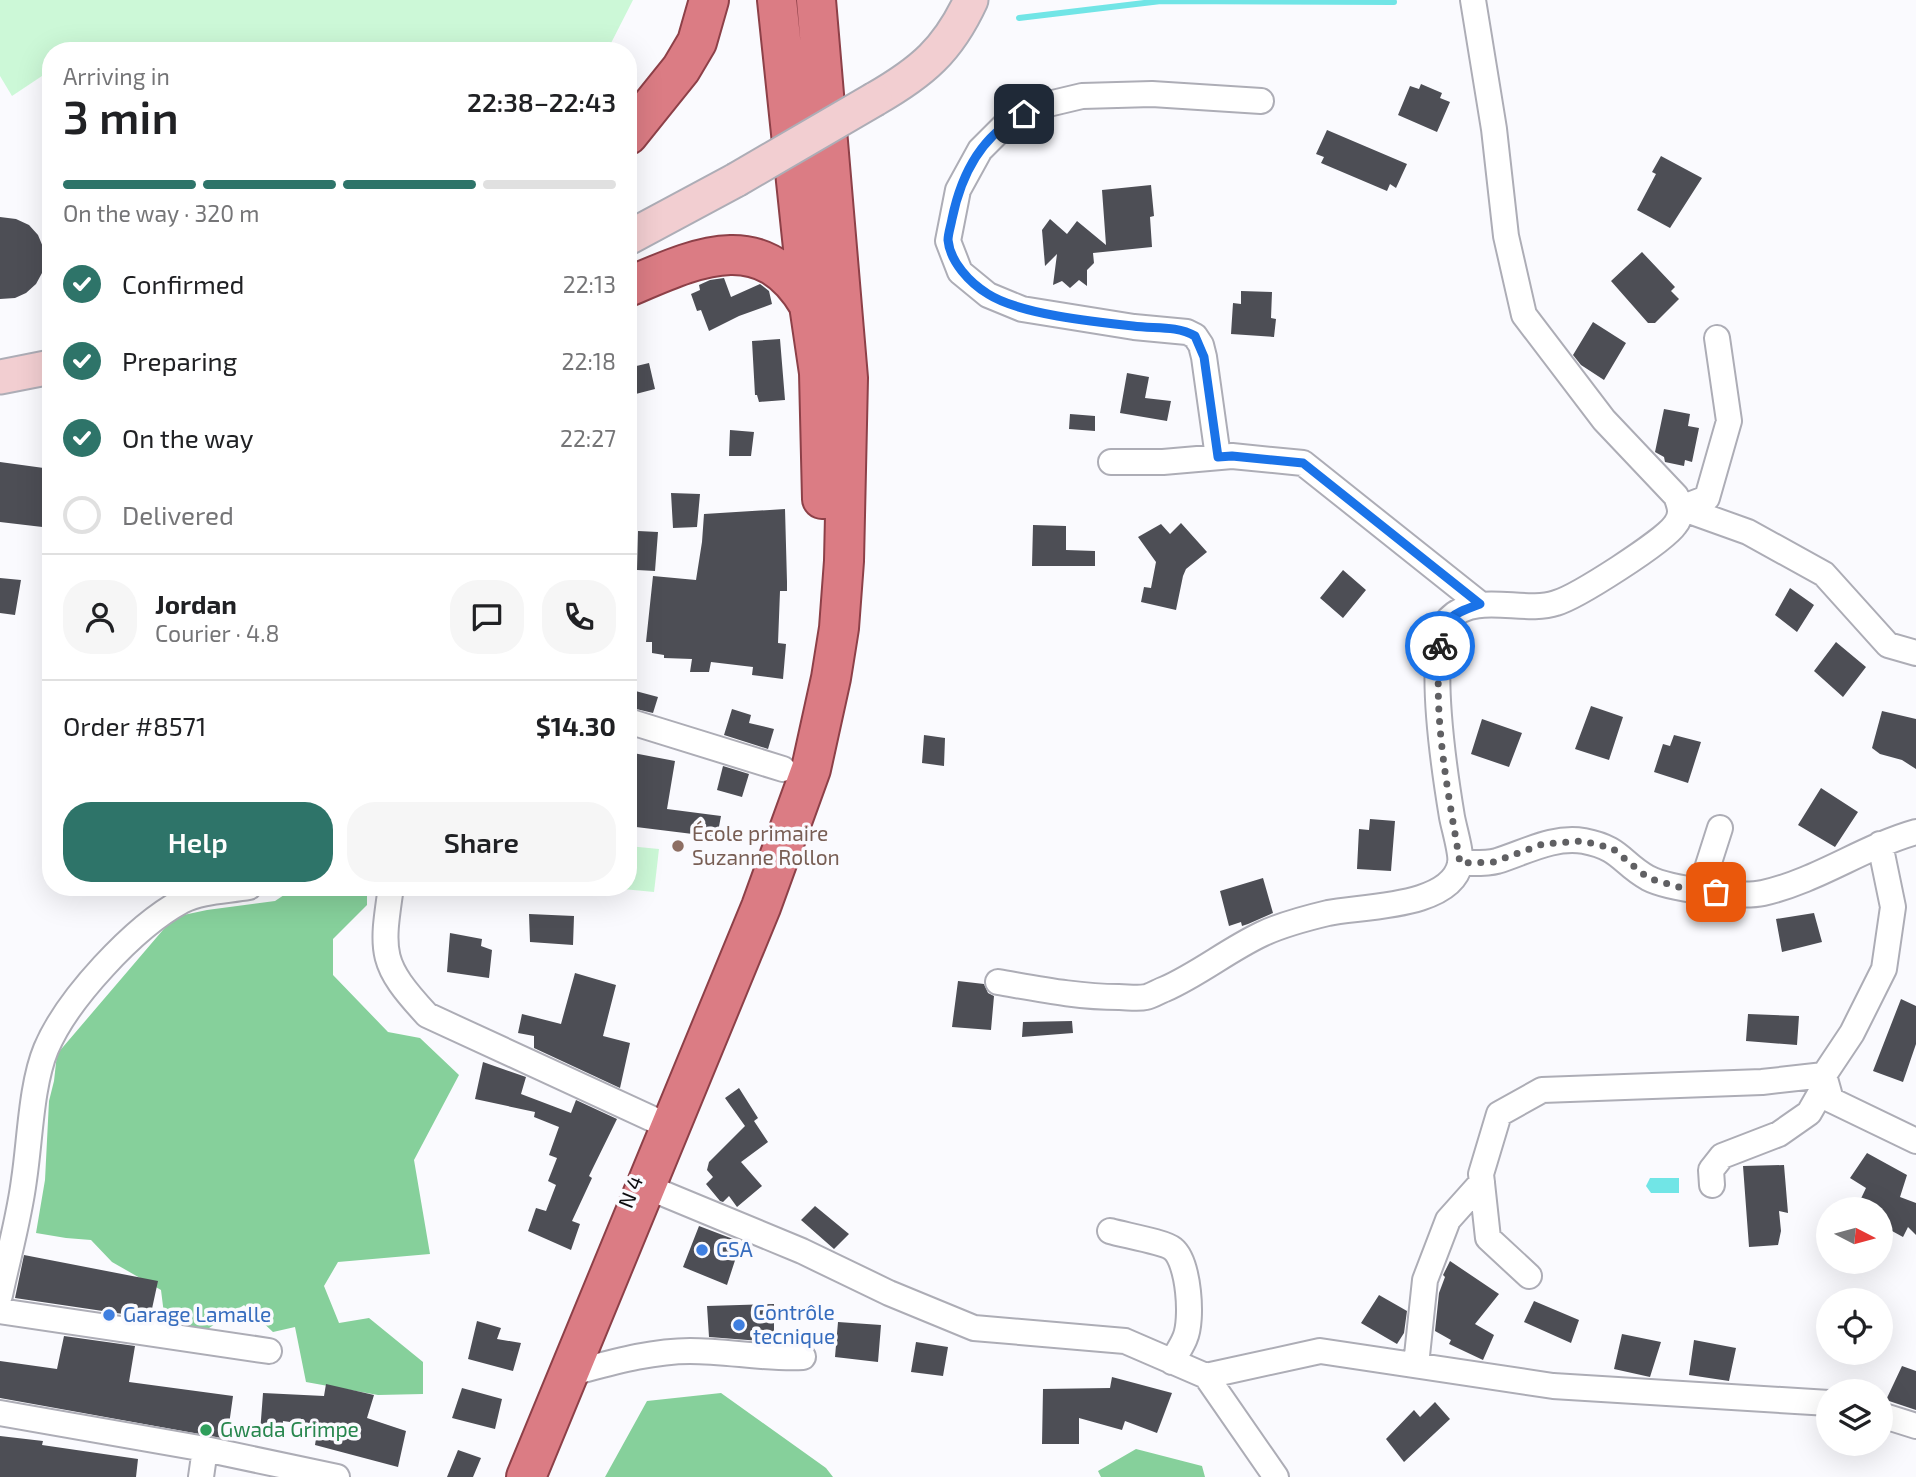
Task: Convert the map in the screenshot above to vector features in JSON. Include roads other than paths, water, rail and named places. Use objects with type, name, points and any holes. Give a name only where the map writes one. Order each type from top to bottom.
[{"type":"highway","points":[[637,124],[681,69],[697,42],[709,0]]},
{"type":"highway","name":"N 4","points":[[511,1477],[530,1426],[561,1366],[659,1122],[716,952],[760,840],[801,717],[815,643],[823,545],[819,373],[809,305],[776,0]]},
{"type":"highway","name":"N 4","points":[[526,1477],[761,907],[811,769],[831,678],[839,628],[847,489],[848,378],[818,4]]},
{"type":"highway","points":[[637,283],[712,256],[753,256],[769,261],[788,276],[799,287],[809,305]]},
{"type":"main road","points":[[637,233],[736,180],[875,99],[924,67],[960,23],[971,0]]},
{"type":"main road","points":[[0,377],[42,369]]},
{"type":"street","points":[[998,982],[1091,997],[1145,998],[1185,980],[1263,934],[1327,913],[1409,902],[1442,887],[1450,881],[1460,863],[1441,752],[1438,666],[1443,626],[1450,617],[1480,604],[1534,607],[1555,604],[1576,595],[1657,541],[1675,526],[1680,517],[1681,508],[1676,496],[1604,420],[1524,315],[1506,236],[1494,129],[1474,0]]},
{"type":"street","points":[[1218,457],[1204,357],[1195,336],[1174,328],[1133,327],[1022,309],[989,295],[960,272],[948,241],[958,190],[981,150],[1008,122],[1040,106],[1082,96],[1140,94],[1261,101]]},
{"type":"street","points":[[1681,508],[1707,498],[1729,421],[1717,338]]},
{"type":"street","points":[[1111,462],[1163,462],[1232,456],[1303,463],[1480,604]]},
{"type":"street","points":[[1681,508],[1748,532],[1824,573],[1888,645],[1916,653]]},
{"type":"street","points":[[637,724],[783,769]]},
{"type":"street","points":[[1693,891],[1704,878],[1720,828]]},
{"type":"street","points":[[1460,863],[1494,862],[1543,844],[1582,841],[1612,848],[1648,878],[1693,891],[1761,894],[1814,875],[1880,844],[1916,832]]},
{"type":"street","points":[[1712,1185],[1711,1170],[1722,1156],[1779,1134],[1809,1113],[1821,1092],[1824,1075],[1852,1033],[1884,969],[1893,907],[1880,844]]},
{"type":"street","points":[[0,1295],[24,1184],[39,1073],[45,1050],[57,1026],[114,956],[160,915],[194,896]]},
{"type":"street","points":[[390,896],[385,936],[387,960],[403,987],[427,1015],[659,1122]]},
{"type":"street","points":[[1824,1075],[1830,1100],[1916,1141]]},
{"type":"street","points":[[1529,1276],[1488,1238],[1481,1174],[1499,1114],[1542,1090],[1762,1082],[1824,1075]]},
{"type":"street","points":[[1416,1365],[1425,1280],[1448,1220],[1482,1182]]},
{"type":"street","points":[[645,1186],[802,1251],[889,1293],[974,1328],[1125,1341],[1206,1376],[1276,1477]]},
{"type":"street","points":[[1110,1231],[1172,1248],[1183,1261],[1188,1287],[1188,1319],[1186,1336],[1172,1362]]},
{"type":"street","points":[[0,1311],[269,1351]]},
{"type":"street","points":[[568,1374],[626,1359],[688,1351],[780,1358],[803,1357]]},
{"type":"street","points":[[1206,1376],[1320,1351],[1553,1386],[1816,1402]]},
{"type":"street","points":[[0,1413],[205,1449],[337,1477]]},
{"type":"street","points":[[1893,1419],[1916,1426]]},
{"type":"street","points":[[201,1477],[205,1449]]},
{"type":"water","points":[[1650,1178],[1679,1178],[1679,1193],[1651,1193],[1646,1186]]},
{"type":"waterway","points":[[1019,18],[1161,1],[1394,2]]},
{"type":"place","name":"École primaire Suzanne Rollon","points":[[678,846]]},
{"type":"place","name":"CSA","points":[[702,1250]]},
{"type":"place","name":"Garage Lamalle","points":[[109,1315]]},
{"type":"place","name":"Contrôle tecnique","points":[[739,1325]]},
{"type":"place","name":"Gwada Grimpe","points":[[206,1430]]}]
